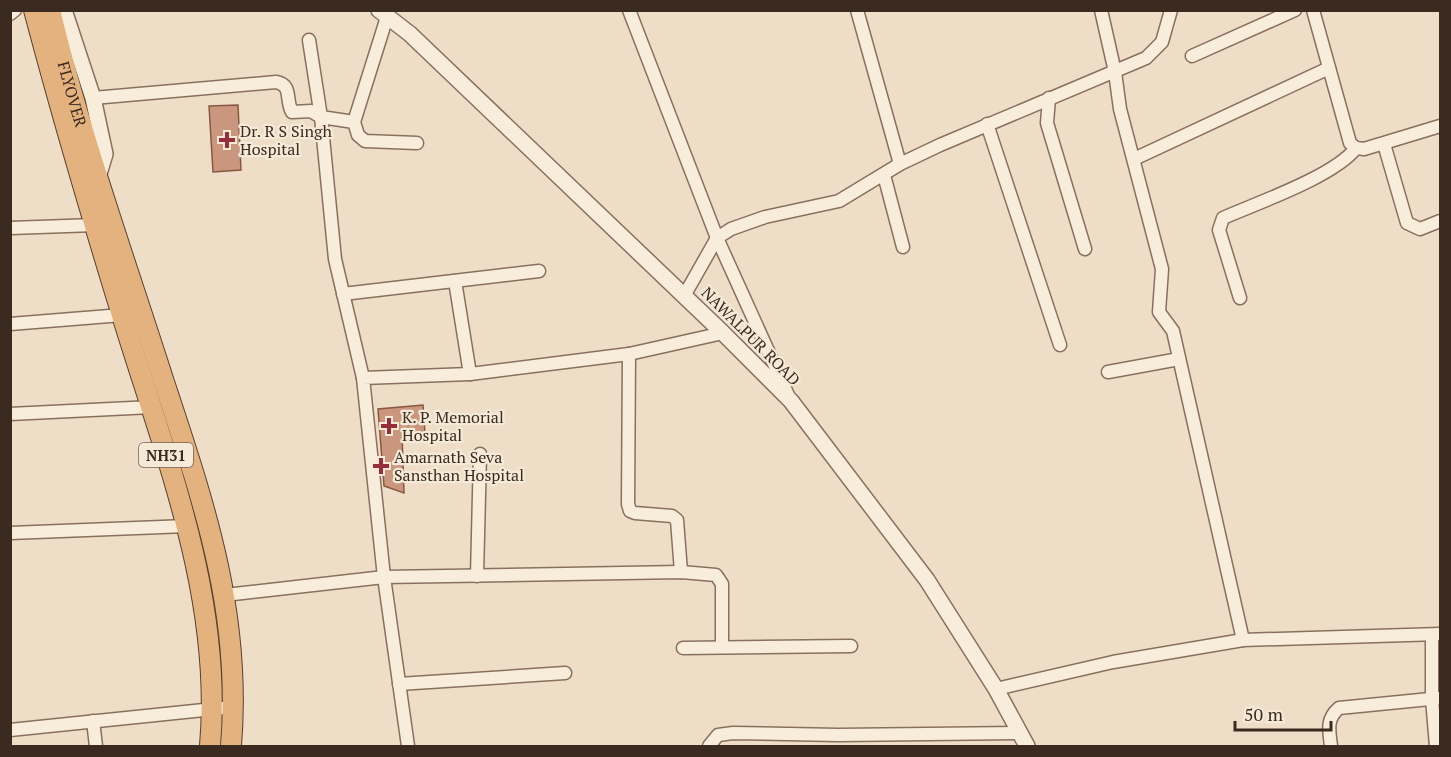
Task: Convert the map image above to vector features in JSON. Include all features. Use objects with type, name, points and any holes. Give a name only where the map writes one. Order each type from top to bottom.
[{"type":"highway","name":"FLYOVER","points":[[34,10],[89,174]]},
{"type":"highway","name":"FLYOVER","points":[[50,10],[89,174]]},
{"type":"highway","name":"NH31","points":[[89,174],[95,225],[187,526],[204,598],[231,747]]},
{"type":"highway","name":"NH31","points":[[89,174],[209,520],[225,595],[233,678],[210,747]]},
{"type":"street","points":[[10,15],[15,10]]},
{"type":"street","points":[[24,10],[67,155],[89,174],[105,154],[93,98],[64,10]]},
{"type":"street","points":[[629,10],[717,238],[791,401]]},
{"type":"street","points":[[857,10],[900,164]]},
{"type":"street","points":[[1101,10],[1115,72],[1120,110],[1162,269],[1159,312],[1173,331],[1243,640]]},
{"type":"street","points":[[684,296],[717,238],[744,223],[839,201],[900,164],[987,124],[1115,72],[1154,51],[1162,42],[1171,10]]},
{"type":"street","points":[[1192,57],[1295,10]]},
{"type":"street","points":[[1313,10],[1350,142],[1364,149],[1440,126]]},
{"type":"street","points":[[383,14],[354,122],[358,135],[364,141],[417,143]]},
{"type":"street","name":"NAWALPUR ROAD","points":[[383,14],[410,34],[791,401],[927,580],[996,689],[1027,747]]},
{"type":"street","points":[[309,40],[321,117],[335,260],[363,378],[384,577],[408,747]]},
{"type":"street","points":[[1134,159],[1329,68]]},
{"type":"street","points":[[93,98],[276,82],[282,83],[288,89],[292,112],[311,111],[321,117],[354,122]]},
{"type":"street","points":[[1048,98],[1047,123],[1085,249]]},
{"type":"street","points":[[987,124],[1060,345]]},
{"type":"street","points":[[1384,144],[1407,223],[1420,229],[1440,221]]},
{"type":"street","points":[[1239,298],[1219,230],[1223,218],[1315,177],[1346,160],[1356,147]]},
{"type":"street","points":[[884,175],[903,247]]},
{"type":"street","points":[[10,228],[95,225]]},
{"type":"street","points":[[343,294],[539,271]]},
{"type":"street","points":[[455,281],[470,374]]},
{"type":"street","points":[[10,324],[122,315]]},
{"type":"street","points":[[363,378],[470,374],[629,354],[678,345],[723,333]]},
{"type":"street","points":[[629,354],[628,504],[630,511],[635,513],[672,516],[677,520],[681,572]]},
{"type":"street","points":[[1108,372],[1179,359]]},
{"type":"street","points":[[10,414],[152,407]]},
{"type":"street","points":[[477,576],[480,454]]},
{"type":"street","points":[[10,533],[187,526]]},
{"type":"street","points":[[225,595],[384,577],[681,572],[716,575],[720,578],[722,647]]},
{"type":"street","points":[[996,689],[1113,662],[1243,640],[1285,637],[1382,638],[1436,634],[1436,747]]},
{"type":"street","points":[[683,648],[851,646]]},
{"type":"street","points":[[399,684],[565,673]]},
{"type":"street","points":[[1332,747],[1329,724],[1331,714],[1340,708],[1436,698]]},
{"type":"street","points":[[10,730],[223,707]]},
{"type":"street","points":[[93,721],[96,747]]},
{"type":"street","points":[[709,747],[718,735],[732,733],[1018,733]]},
{"type":"building","points":[[238,105],[241,170],[213,172],[209,106]]},
{"type":"building","points":[[423,405],[425,433],[402,434],[404,493],[384,486],[378,409]]},
{"type":"place","name":"Dr. R S Singh Hospital","points":[[227,140]]},
{"type":"place","name":"K. P. Memorial Hospital","points":[[389,426]]},
{"type":"place","name":"Amarnath Seva Sansthan Hospital","points":[[381,466]]}]
